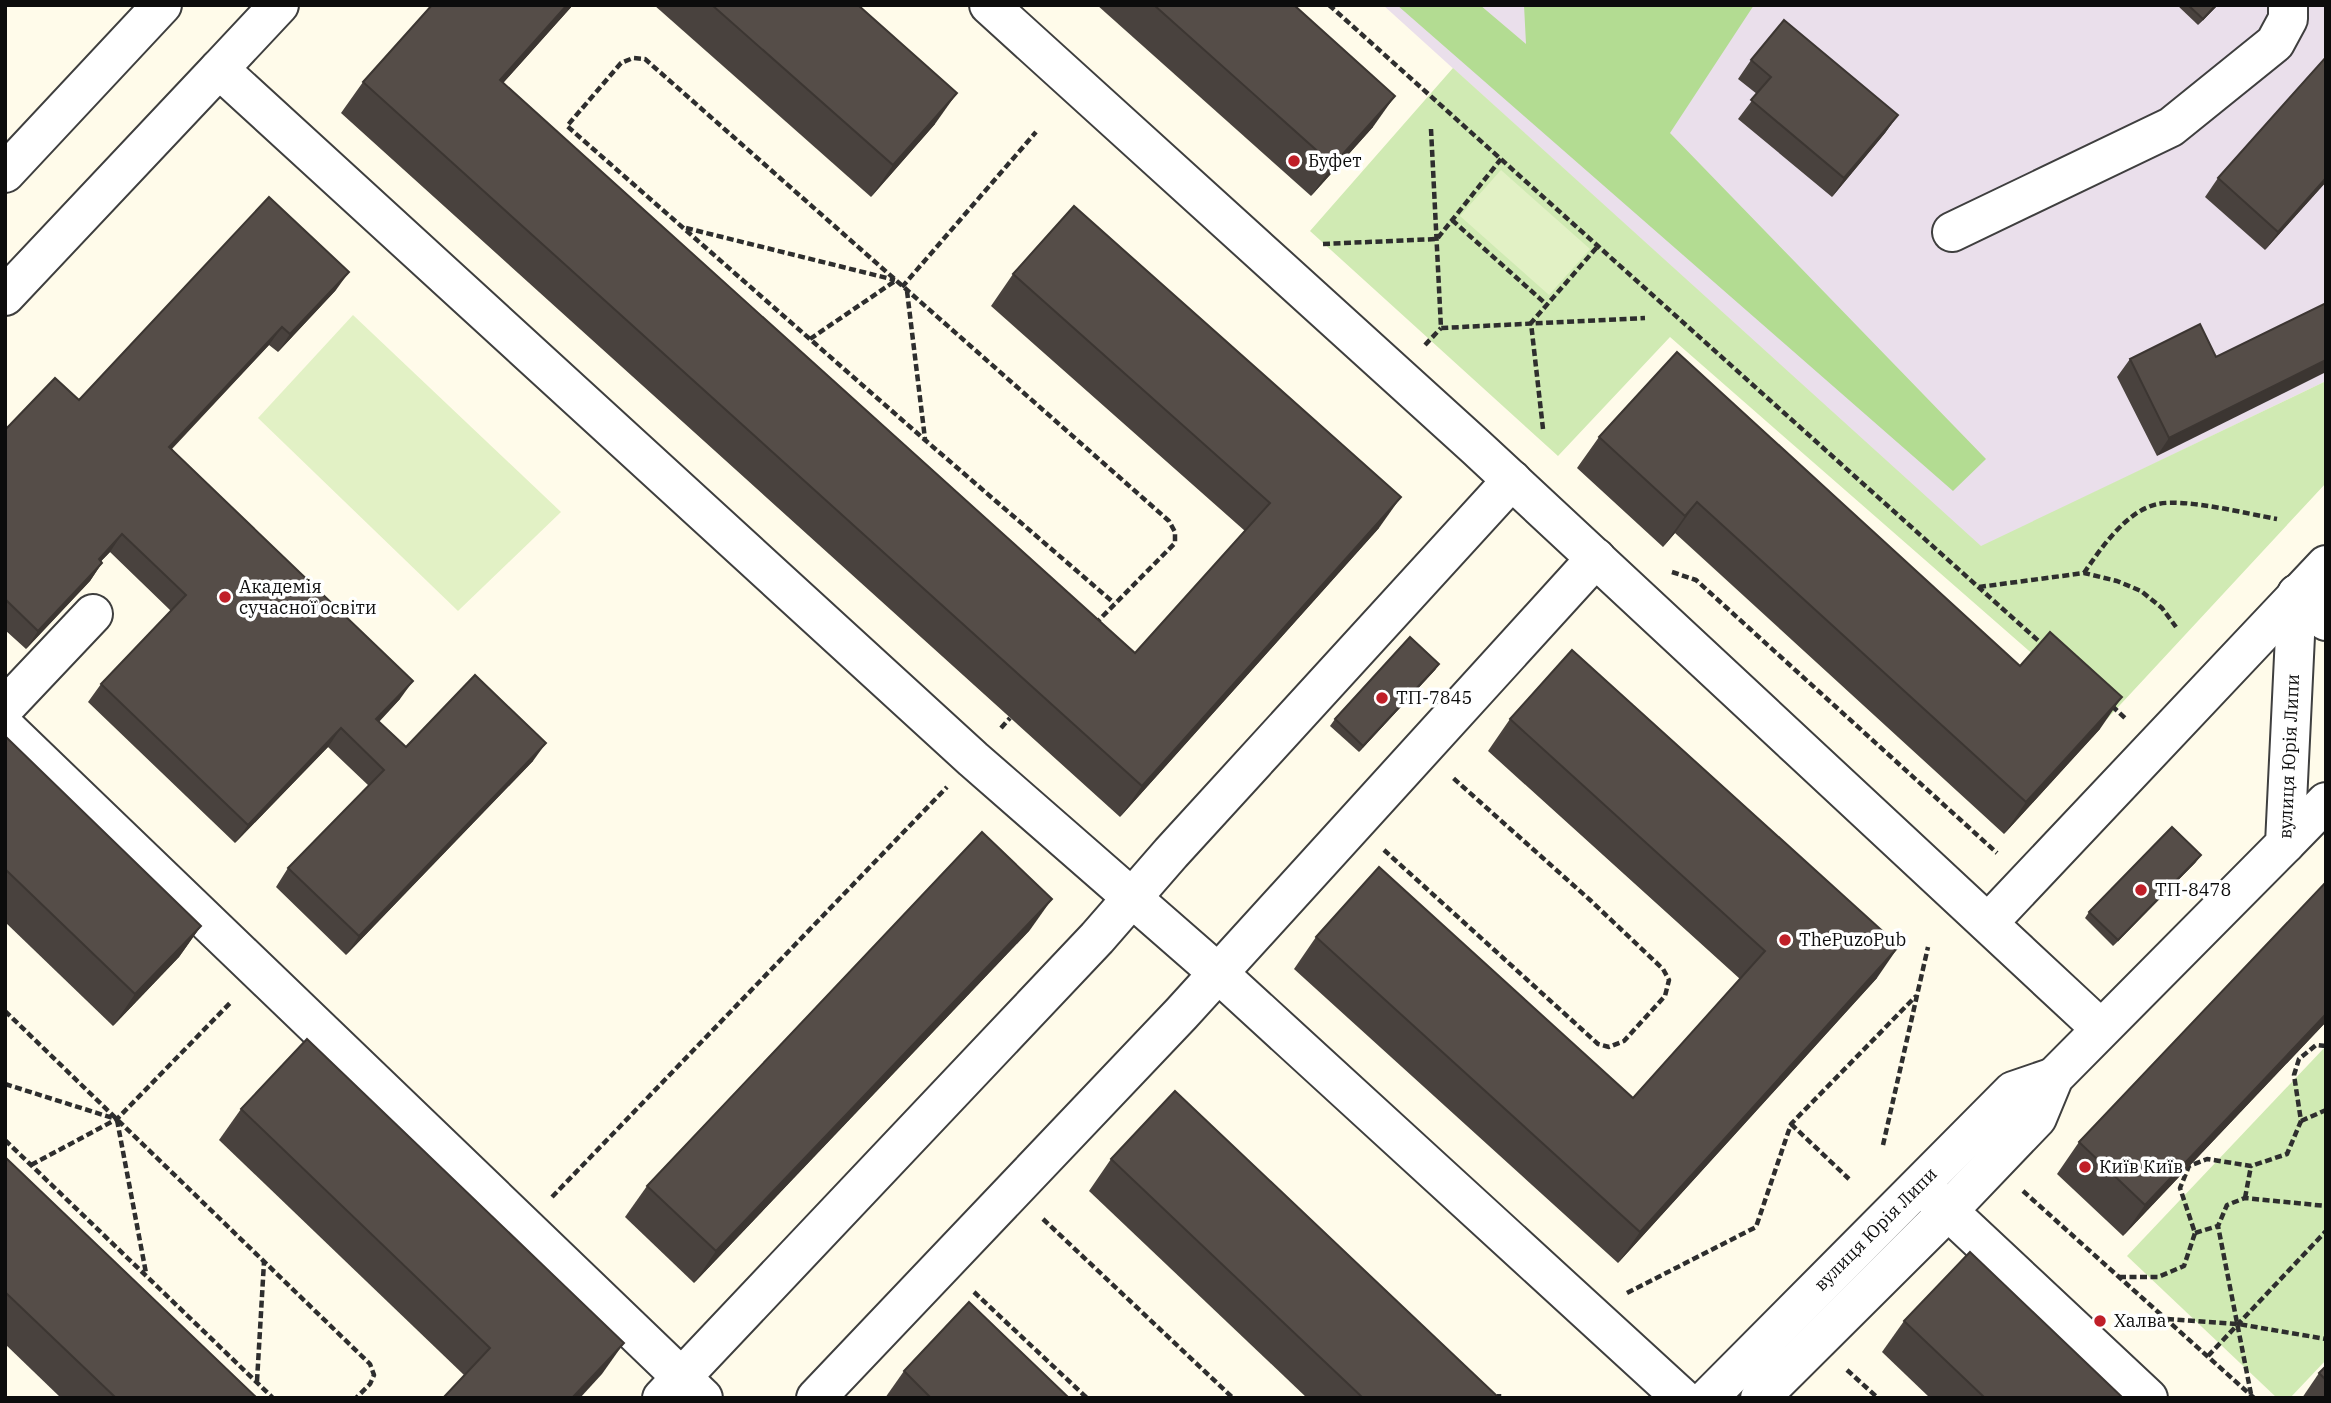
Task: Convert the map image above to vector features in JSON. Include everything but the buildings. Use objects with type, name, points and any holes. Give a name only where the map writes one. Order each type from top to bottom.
[{"type":"street","points":[[5,173],[162,5]]},
{"type":"street","points":[[5,296],[279,5]]},
{"type":"street","points":[[989,5],[1512,480],[2101,1028]]},
{"type":"street","points":[[1952,232],[2171,127],[2275,43],[2288,19],[2288,5]]},
{"type":"street","points":[[219,69],[973,759],[1218,973],[1682,1398]]},
{"type":"street","points":[[5,727],[682,1391],[1512,480]]},
{"type":"street","points":[[816,1398],[1218,973],[1596,558]]},
{"type":"street","points":[[1988,923],[2326,565]]},
{"type":"street","points":[[2297,594],[2326,621]]},
{"type":"street","name":"вулиця Юрія Липи","points":[[1760,1398],[1948,1211],[2037,1118],[2053,1077],[2285,844],[2297,594]]},
{"type":"street","points":[[5,707],[93,614]]},
{"type":"street","points":[[2285,844],[2326,802]]},
{"type":"street","name":"вулиця Юрія Липи","points":[[1708,1398],[2013,1091],[2053,1077]]},
{"type":"street","points":[[1920,1184],[2148,1398]]},
{"type":"path","points":[[1329,5],[2047,649]]},
{"type":"path","points":[[558,135],[621,63],[633,58],[645,59],[1169,520],[1175,532],[1175,543],[1089,630]]},
{"type":"path","points":[[567,125],[1114,603]]},
{"type":"path","points":[[1431,129],[1441,328]]},
{"type":"path","points":[[925,440],[905,288],[1035,132]]},
{"type":"path","points":[[1322,244],[1437,239],[1501,159]]},
{"type":"path","points":[[1452,220],[1547,305]]},
{"type":"path","points":[[682,228],[895,280]]},
{"type":"path","points":[[1543,429],[1531,323],[1598,246]]},
{"type":"path","points":[[810,339],[895,280]]},
{"type":"path","points":[[1420,350],[1441,328],[1645,318]]},
{"type":"path","points":[[2084,573],[2106,541],[2130,517],[2158,503],[2193,505],[2277,519]]},
{"type":"path","points":[[1663,569],[1696,580],[2001,856]]},
{"type":"path","points":[[1978,587],[2084,573],[2117,580],[2141,591],[2162,608],[2176,627]]},
{"type":"path","points":[[2106,701],[2136,727]]},
{"type":"path","points":[[995,734],[1010,718]]},
{"type":"path","points":[[1384,849],[1598,1044],[1609,1047],[1624,1041],[1657,1005],[1665,996],[1669,980],[1663,969],[1590,900],[1450,776]]},
{"type":"path","points":[[549,1200],[948,786]]},
{"type":"path","points":[[1883,1145],[1927,947]]},
{"type":"path","points":[[1616,1298],[1756,1227],[1791,1124],[1916,996]]},
{"type":"path","points":[[31,1165],[117,1119],[236,998]]},
{"type":"path","points":[[7,1014],[370,1364],[374,1375],[370,1384],[356,1398]]},
{"type":"path","points":[[2119,1277],[2158,1277],[2184,1266],[2195,1233],[2180,1188],[2189,1166],[2207,1159],[2251,1166],[2287,1154],[2301,1121],[2294,1075],[2299,1059],[2316,1045],[2326,1046]]},
{"type":"path","points":[[5,1084],[117,1119]]},
{"type":"path","points":[[2301,1121],[2326,1110]]},
{"type":"path","points":[[117,1119],[146,1275]]},
{"type":"path","points":[[1791,1124],[1849,1179]]},
{"type":"path","points":[[5,1140],[273,1398]]},
{"type":"path","points":[[2245,1198],[2251,1166]]},
{"type":"path","points":[[2016,1185],[2253,1396]]},
{"type":"path","points":[[2253,1396],[2218,1226],[2227,1205],[2245,1198],[2326,1206]]},
{"type":"path","points":[[1043,1219],[1233,1398]]},
{"type":"path","points":[[2195,1233],[2218,1226]]},
{"type":"path","points":[[2208,1356],[2326,1231]]},
{"type":"path","points":[[257,1382],[264,1262]]},
{"type":"path","points":[[973,1292],[1087,1398]]},
{"type":"path","points":[[2167,1319],[2238,1324],[2326,1339]]},
{"type":"path","points":[[1841,1364],[1878,1398]]},
{"type":"shaded area","points":[[1383,5],[2326,5],[2326,381],[1981,547]]},
{"type":"green space","points":[[1397,5],[1480,5],[1526,44],[1524,5],[1754,5],[1670,133],[1986,459],[1953,491]]},
{"type":"green space","points":[[1453,68],[1981,546],[2326,381],[2326,483],[2107,719],[1670,337],[1558,456],[1310,231]]},
{"type":"green space","points":[[1501,170],[1590,249],[1549,295],[1460,216]]},
{"type":"green space","points":[[353,315],[561,512],[458,611],[258,418]]},
{"type":"green space","points":[[2326,1046],[2326,1360],[2290,1398],[2277,1398],[2127,1256]]},
{"type":"place","name":"Буфет","points":[[1294,161]]},
{"type":"place","name":"Академія сучасної освіти","points":[[225,597]]},
{"type":"place","name":"ТП-7845","points":[[1382,698]]},
{"type":"place","name":"ТП-8478","points":[[2141,890]]},
{"type":"place","name":"ThePuzoPub","points":[[1785,940]]},
{"type":"place","name":"Київ Київ","points":[[2085,1167]]},
{"type":"place","name":"Халва","points":[[2100,1321]]}]
